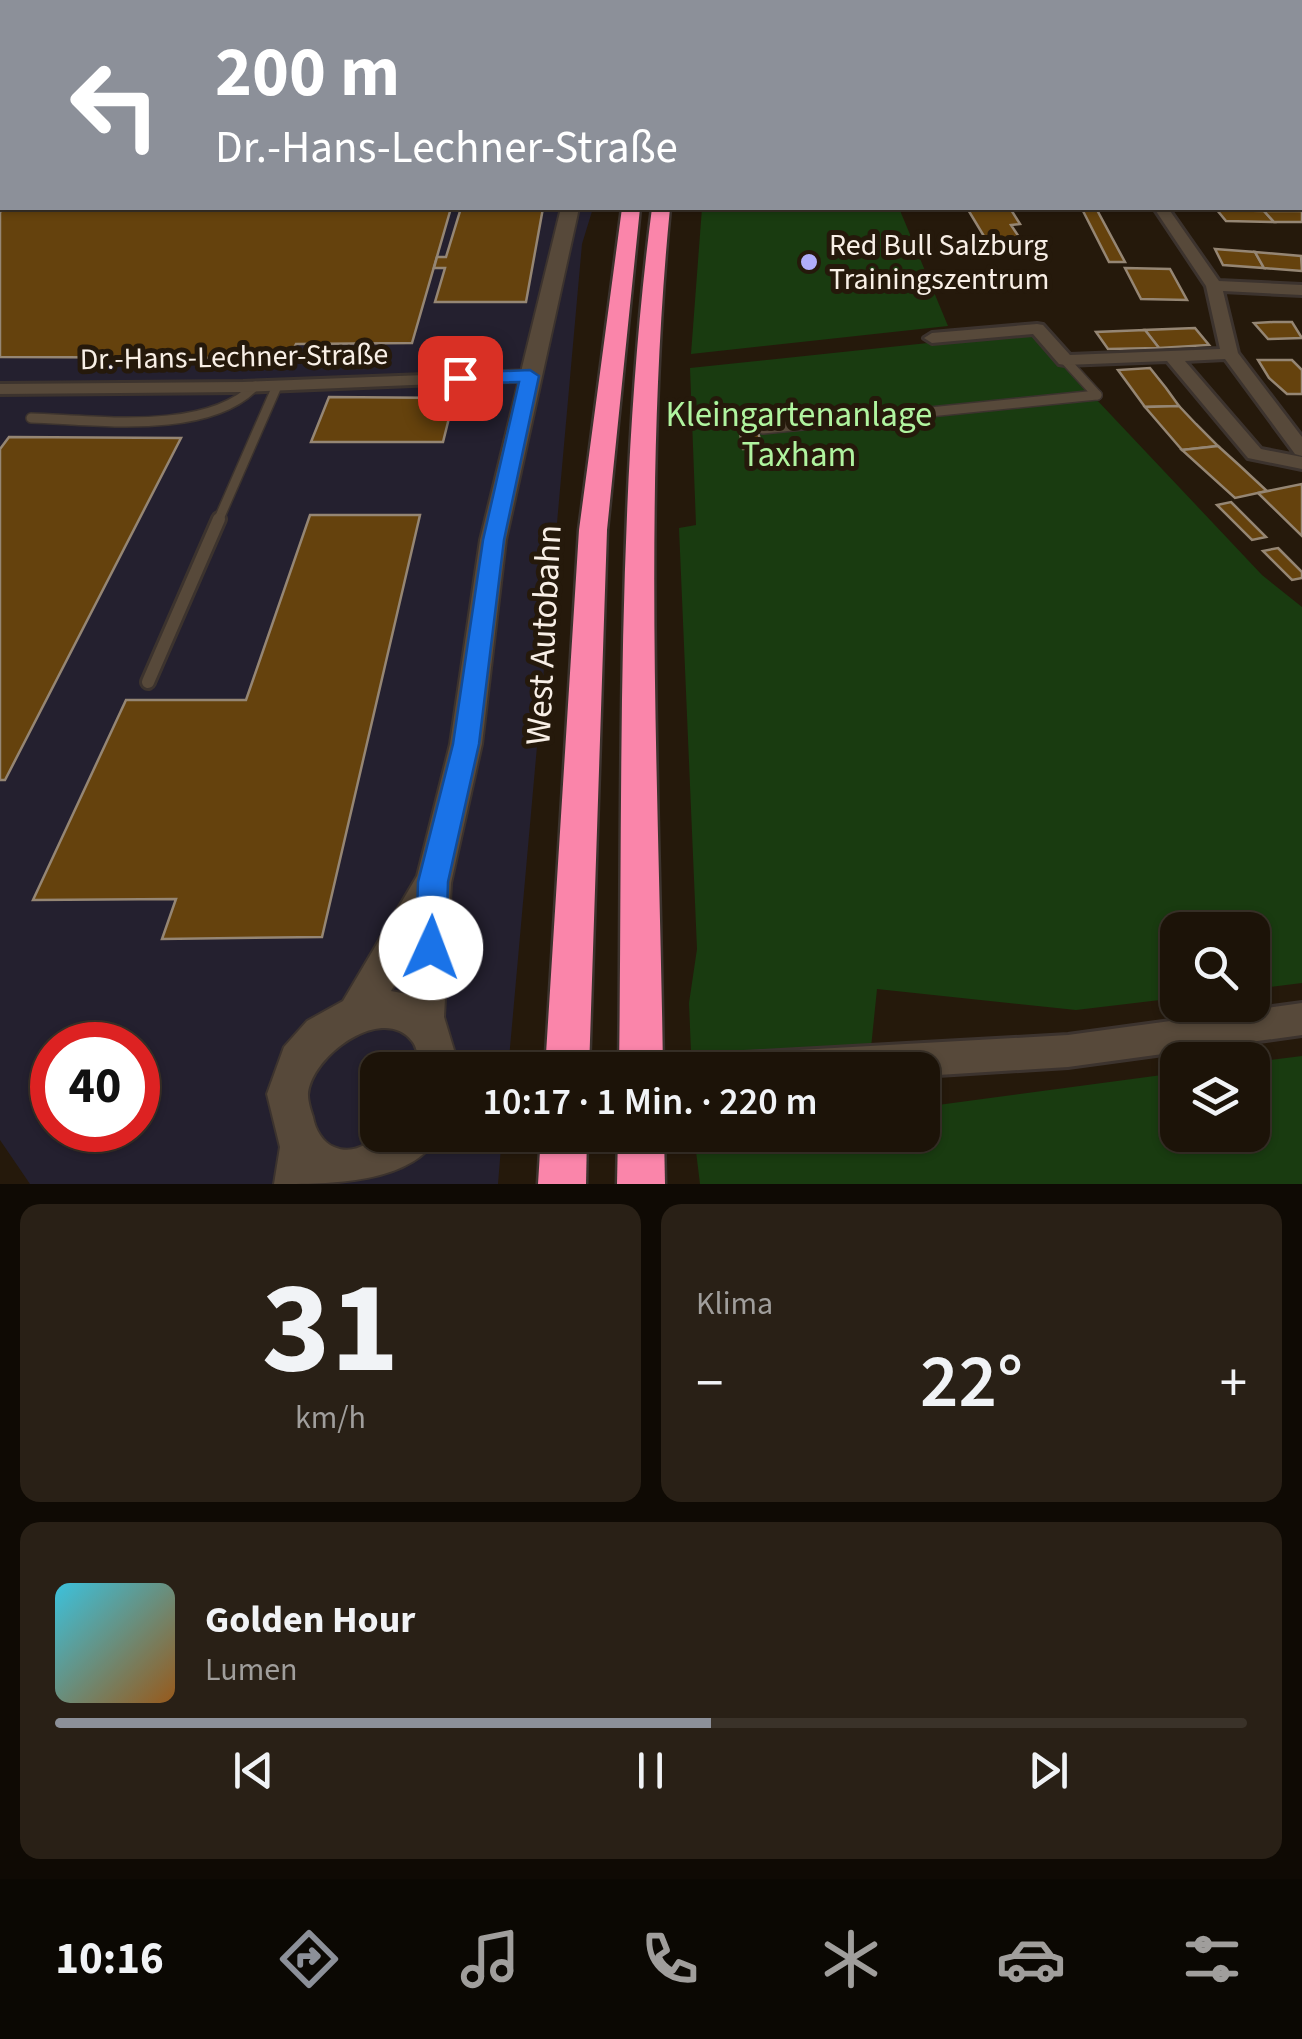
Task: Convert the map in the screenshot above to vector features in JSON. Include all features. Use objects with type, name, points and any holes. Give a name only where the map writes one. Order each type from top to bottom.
[{"type":"highway","name":"West Autobahn","points":[[568,1052],[589,586],[616,294],[631,210]]},
{"type":"highway","points":[[640,1052],[641,580],[651,295],[661,210]]},
{"type":"highway","points":[[562,1184],[563,1152]]},
{"type":"highway","points":[[641,1152],[641,1184]]},
{"type":"street","points":[[424,1025],[433,882],[466,744],[494,540],[570,210]]},
{"type":"street","points":[[1162,210],[1214,286],[1230,354],[1302,450]]},
{"type":"street","points":[[1214,286],[1302,290]]},
{"type":"street","points":[[932,338],[1038,329],[1065,360],[1230,354]]},
{"type":"street","points":[[1172,356],[1250,450],[1275,461],[1302,463]]},
{"type":"street","name":"Dr.-Hans-Lechner-Straße","points":[[0,389],[277,386],[530,376]]},
{"type":"street","points":[[358,1011],[433,882]]},
{"type":"street","points":[[399,1152],[374,1175],[361,1170],[299,1166],[290,1096],[297,1068],[313,1042],[334,1023],[358,1011],[387,1008],[424,1025],[437,1052]]},
{"type":"street","points":[[940,1058],[1068,1051],[1302,1018]]},
{"type":"lane","points":[[763,430],[1097,395],[1065,360]]},
{"type":"lane","points":[[31,418],[202,416],[238,404],[256,386]]},
{"type":"lane","points":[[148,682],[277,386]]},
{"type":"shaded area","points":[[0,210],[592,210],[582,244],[510,1052],[360,1052],[360,1152],[501,1152],[498,1184],[30,1184],[0,1140]]},
{"type":"green space","name":"Red Bull Salzburg Trainingszentrum","points":[[702,210],[900,210],[948,326],[691,354]]},
{"type":"green space","name":"Kleingartenanlage Taxham","points":[[1023,333],[1040,339],[1086,389],[1082,395],[1096,399],[1262,575],[1302,607],[1302,983],[1270,987],[1270,912],[1160,912],[1160,1000],[1076,1010],[877,989],[871,1048],[691,1052],[689,1003],[697,949],[679,528],[696,525],[690,368]]},
{"type":"green space","points":[[1302,1056],[1302,1184],[700,1184],[696,1152],[940,1152],[940,1105],[1160,1075],[1160,1152],[1270,1152],[1270,1060]]},
{"type":"building","points":[[450,210],[412,343],[296,344],[289,358],[0,357],[0,212]]},
{"type":"building","points":[[460,210],[543,210],[526,302],[435,302],[445,268],[434,268],[437,257],[446,257]]},
{"type":"building","points":[[968,210],[1011,210],[1020,224],[1011,225],[1029,252],[994,253]]},
{"type":"building","points":[[1083,210],[1097,210],[1125,262],[1109,262]]},
{"type":"building","points":[[1217,210],[1264,211],[1274,222],[1226,221]]},
{"type":"building","points":[[1264,211],[1302,211],[1302,222],[1274,222]]},
{"type":"building","points":[[1215,249],[1255,252],[1264,268],[1223,265]]},
{"type":"building","points":[[1255,252],[1301,256],[1302,271],[1264,268]]},
{"type":"building","points":[[1125,268],[1170,269],[1187,300],[1141,299]]},
{"type":"building","points":[[1292,322],[1302,338],[1268,339],[1254,323]]},
{"type":"building","points":[[1195,328],[1209,345],[1159,348],[1145,330]]},
{"type":"building","points":[[1145,330],[1159,348],[1108,349],[1096,332]]},
{"type":"building","points":[[1258,360],[1292,360],[1302,370],[1302,394],[1287,394],[1269,378]]},
{"type":"building","points":[[1150,368],[1179,406],[1145,407],[1118,370]]},
{"type":"building","points":[[329,397],[454,398],[443,442],[311,442]]},
{"type":"building","points":[[1179,406],[1218,446],[1182,450],[1145,407]]},
{"type":"building","points":[[758,432],[762,448],[743,449],[740,433]]},
{"type":"building","points":[[9,437],[181,438],[5,780],[0,780],[0,449]]},
{"type":"building","points":[[1218,446],[1267,491],[1235,498],[1182,450]]},
{"type":"building","points":[[1302,484],[1302,536],[1258,493]]},
{"type":"building","points":[[1231,502],[1266,537],[1252,540],[1217,505]]},
{"type":"building","points":[[310,515],[420,515],[322,937],[162,939],[176,899],[33,900],[126,700],[246,700]]},
{"type":"building","points":[[1278,548],[1302,572],[1302,578],[1292,580],[1263,551]]},
{"type":"place","name":"Red Bull Salzburg Trainingszentrum","points":[[809,262]]},
{"type":"route","points":[[431,948],[433,882],[466,744],[494,540],[530,376],[460,378]]}]
